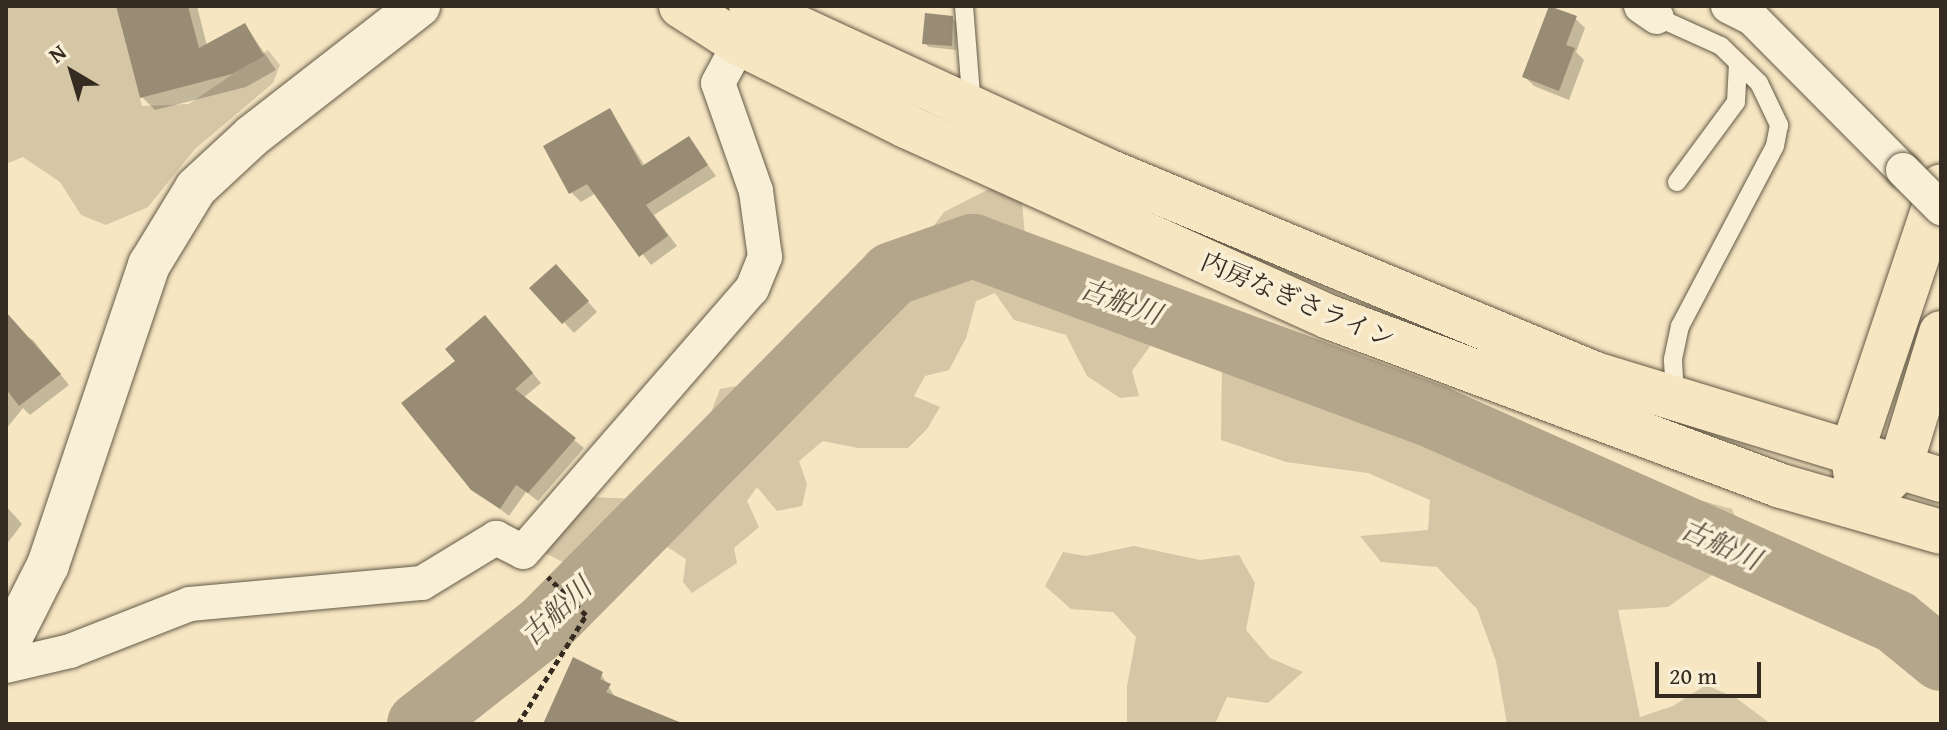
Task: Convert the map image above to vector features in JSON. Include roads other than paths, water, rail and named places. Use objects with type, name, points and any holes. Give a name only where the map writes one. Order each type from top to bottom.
[{"type":"highway","name":"内房なぎさライン","points":[[681,6],[749,20],[972,109],[1551,356],[1675,398],[1941,480]]},
{"type":"highway","name":"内房なぎさライン","points":[[749,20],[906,126],[1329,317],[1781,486],[1941,532]]},
{"type":"highway","points":[[1861,508],[1852,451],[1922,179]]},
{"type":"highway","points":[[1861,508],[1900,467],[1941,333]]},
{"type":"street","points":[[6,648],[48,565],[149,265],[196,188],[252,136],[419,6]]},
{"type":"street","points":[[1728,6],[1753,19],[1922,179],[1941,208]]},
{"type":"street","points":[[6,666],[70,651],[190,604],[422,583],[496,538],[523,552],[756,278],[765,257],[756,191],[718,83],[749,20]]},
{"type":"lane","points":[[964,6],[972,109]]},
{"type":"lane","points":[[1649,11],[1721,46],[1772,103],[1779,125],[1775,146],[1680,326],[1673,360],[1675,398]]},
{"type":"lane","points":[[1677,182],[1736,102],[1738,63]]},
{"type":"waterway","name":"古船川","points":[[419,724],[544,626],[892,274],[973,246],[1437,418],[1896,622],[1941,659]]}]
